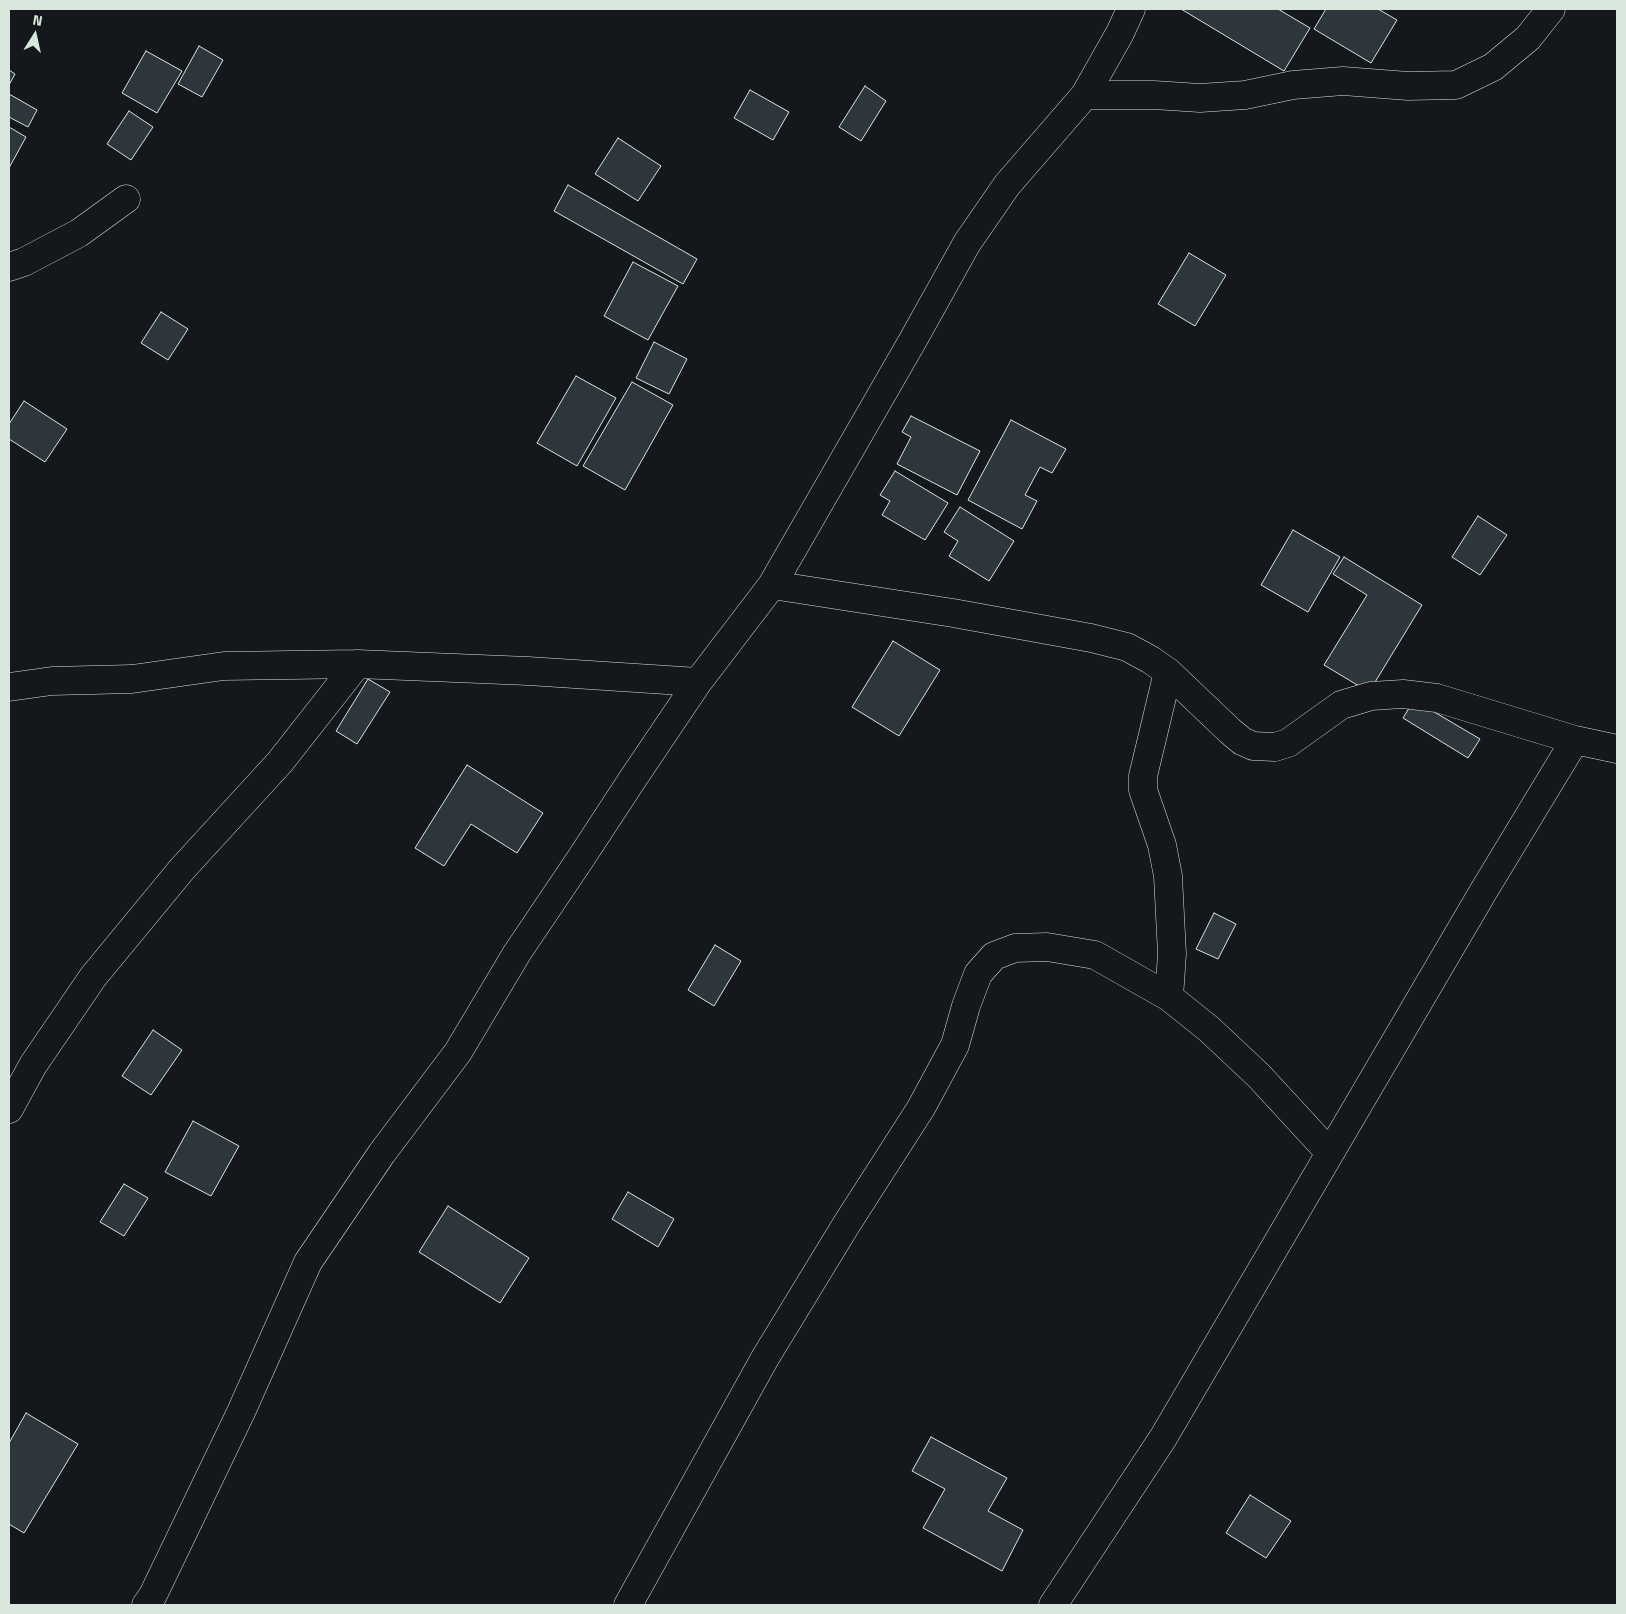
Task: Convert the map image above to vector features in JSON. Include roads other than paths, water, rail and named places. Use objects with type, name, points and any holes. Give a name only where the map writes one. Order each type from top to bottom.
[{"type":"street","points":[[146,1605],[153,1595],[241,1412],[308,1262],[382,1153],[458,1052],[517,953],[698,682],[772,584],[913,340],[967,242],[1006,185],[1085,95],[1120,33],[1131,9]]},
{"type":"street","points":[[1085,95],[1154,95],[1200,98],[1245,95],[1293,85],[1343,81],[1408,86],[1456,85],[1493,67],[1528,38],[1551,9]]},
{"type":"street","points":[[9,267],[24,262],[79,233],[126,199]]},
{"type":"street","points":[[772,584],[1091,638],[1126,647],[1151,660],[1168,672],[1242,741],[1253,746],[1275,747],[1288,743],[1341,705],[1371,696],[1403,694],[1437,698],[1575,740],[1617,749]]},
{"type":"street","points":[[9,687],[52,681],[132,679],[224,666],[357,664],[528,671],[698,682]]},
{"type":"street","points":[[9,1109],[33,1065],[94,977],[182,869],[280,762],[357,664]]},
{"type":"street","points":[[1168,672],[1143,776],[1143,790],[1162,845],[1168,876],[1172,954],[1169,997]]},
{"type":"street","points":[[1053,1605],[1163,1438],[1478,900],[1575,740]]},
{"type":"street","points":[[628,1605],[765,1358],[846,1225],[921,1108],[955,1045],[966,1006],[978,974],[994,956],[1015,948],[1047,947],[1095,955],[1169,997],[1209,1029],[1259,1076],[1330,1153]]}]
